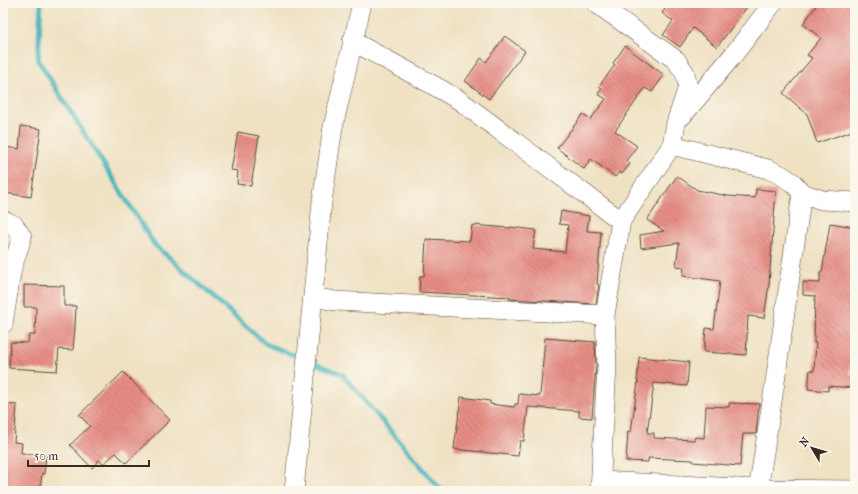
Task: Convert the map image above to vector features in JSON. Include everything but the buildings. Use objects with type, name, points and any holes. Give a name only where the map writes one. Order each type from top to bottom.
[{"type":"street","points":[[294,491],[325,180],[333,127],[362,3]]},
{"type":"street","points":[[596,3],[676,60],[685,73],[688,88],[676,123],[672,145],[620,221],[605,315],[607,366],[600,486],[758,490],[855,490]]},
{"type":"street","points":[[676,123],[734,54],[773,3]]},
{"type":"street","points":[[352,41],[459,100],[620,221]]},
{"type":"street","points":[[672,145],[768,169],[793,183],[802,193],[822,200],[855,202]]},
{"type":"street","points":[[758,490],[802,193]]},
{"type":"street","points":[[3,220],[14,225],[22,237],[12,268],[3,324]]},
{"type":"street","points":[[313,297],[335,301],[605,315]]},
{"type":"waterway","points":[[41,3],[38,60],[154,244],[266,344],[303,359]]},
{"type":"waterway","points":[[311,362],[342,374],[442,491]]}]
